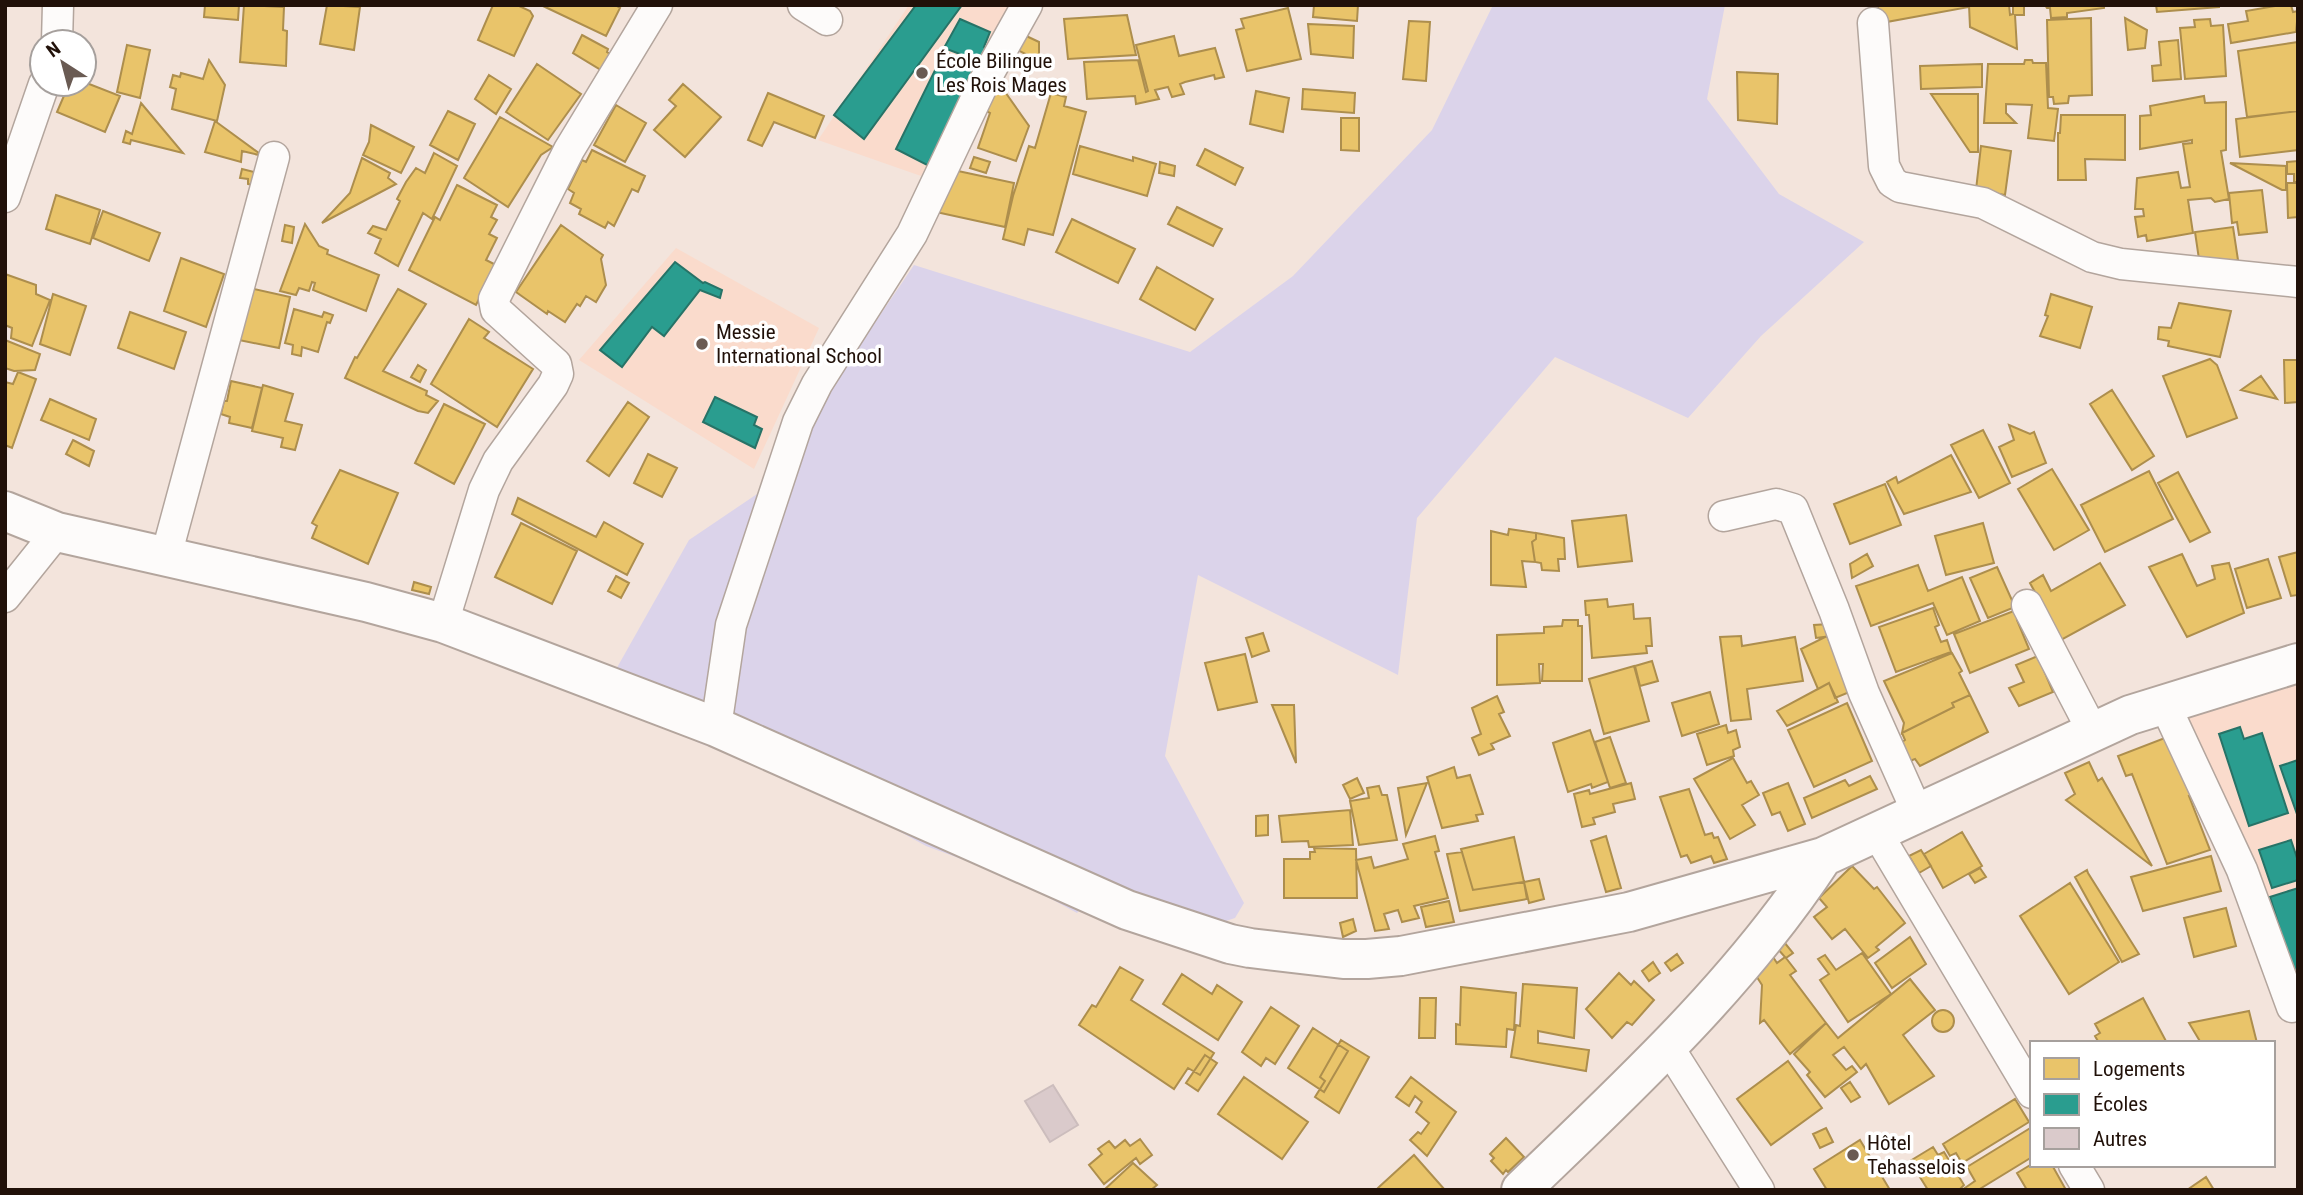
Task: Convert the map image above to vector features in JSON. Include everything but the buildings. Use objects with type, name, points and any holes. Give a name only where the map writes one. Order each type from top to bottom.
[{"type":"main road","points":[[5,512],[58,532],[366,602],[443,623],[716,727],[1127,910],[1230,944],[1367,960],[1401,956],[1629,912],[1823,857],[2130,715],[2298,663]]},
{"type":"main road","points":[[1521,1190],[1669,1048],[1771,931],[1823,857]]},
{"type":"street","points":[[57,28],[58,5]]},
{"type":"street","points":[[443,623],[484,490],[498,461],[553,385],[558,374],[556,364],[496,310],[494,299],[497,289],[569,150],[657,5]]},
{"type":"street","points":[[716,727],[731,625],[798,422],[817,384],[912,234],[985,80],[1027,5]]},
{"type":"street","points":[[1873,23],[1884,166],[1887,175],[1900,187],[1983,203],[2092,257],[2120,264],[2298,282]]},
{"type":"street","points":[[5,197],[39,98]]},
{"type":"street","points":[[166,556],[274,158]]},
{"type":"street","points":[[1724,516],[1776,504],[1793,509],[1864,694],[1918,814]]},
{"type":"street","points":[[5,597],[58,532]]},
{"type":"street","points":[[2027,605],[2093,732]]},
{"type":"street","points":[[2165,705],[2242,870],[2292,1007]]},
{"type":"street","points":[[1877,833],[2030,1090]]},
{"type":"street","points":[[1669,1048],[1759,1190]]},
{"type":"street","points":[[2075,1167],[2089,1190]]},
{"type":"shaded area","name":"École Bilingue Les Rois Mages","points":[[909,5],[1018,5],[921,176],[818,140]]},
{"type":"shaded area","points":[[1493,5],[1725,5],[1707,99],[1779,194],[1864,242],[1761,336],[1688,418],[1555,357],[1417,518],[1398,675],[1198,575],[1165,756],[1244,903],[1235,918],[1217,924],[1097,887],[1077,913],[1013,878],[926,846],[866,813],[830,799],[791,779],[697,742],[651,717],[601,696],[689,540],[760,492],[914,265],[1190,352],[1293,276],[1432,130]]},
{"type":"shaded area","name":"Messie International School","points":[[676,248],[819,328],[754,469],[579,360]]},
{"type":"shaded area","points":[[2298,675],[2298,1017],[2181,717]]},
{"type":"place","name":"École Bilingue Les Rois Mages","points":[[922,73]]},
{"type":"place","name":"Messie International School","points":[[702,344]]},
{"type":"place","name":"Hôtel Tehasselois","points":[[1853,1155]]}]
